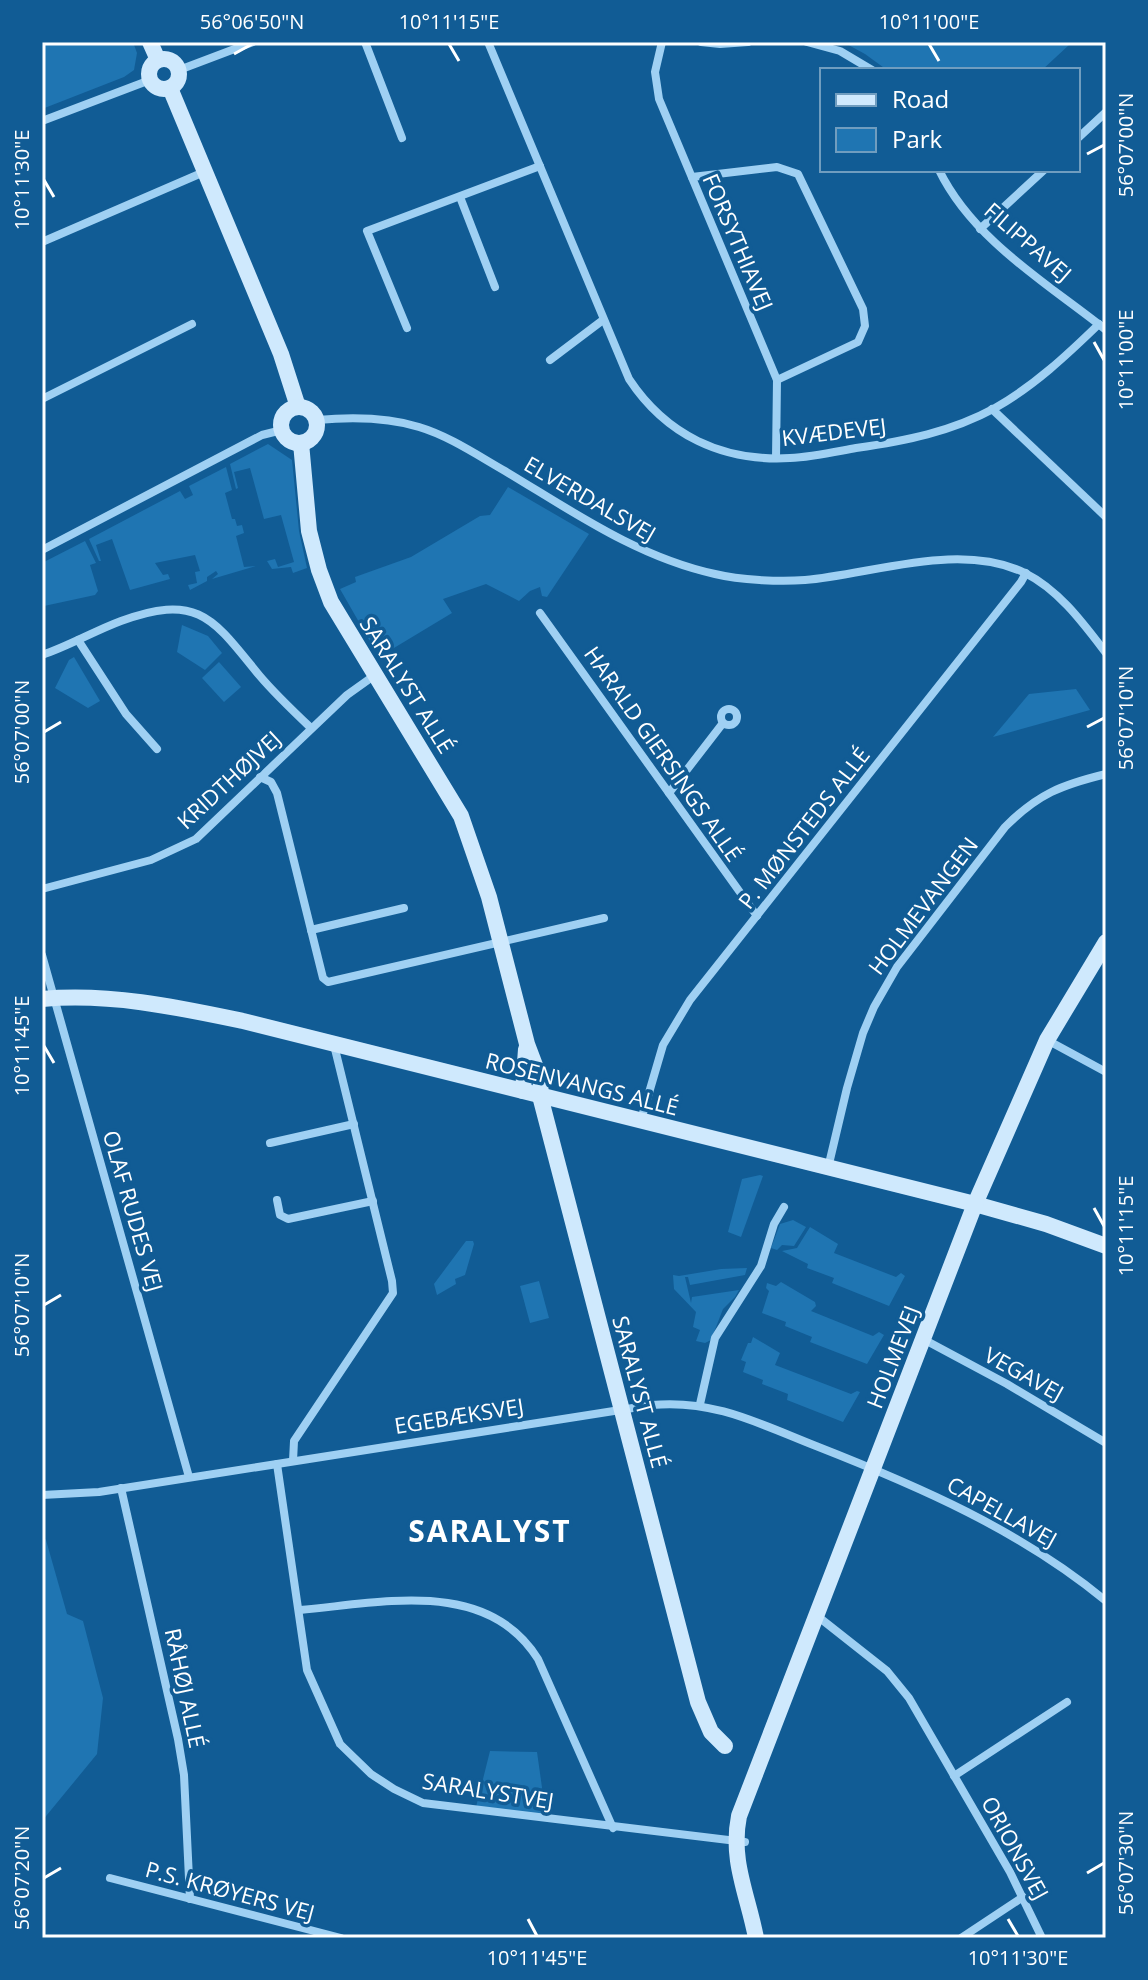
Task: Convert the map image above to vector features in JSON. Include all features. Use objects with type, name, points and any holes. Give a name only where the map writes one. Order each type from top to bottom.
[{"type":"street","points":[[150,42],[158,60]]},
{"type":"street","points":[[179,70],[253,42]]},
{"type":"street","points":[[365,42],[402,138]]},
{"type":"street","name":"KVÆDEVEJ","points":[[488,42],[629,379],[655,413],[689,437],[749,457],[792,458],[927,436],[953,428],[992,409],[1039,379],[1103,327]]},
{"type":"street","name":"FORSYTHIAVEJ","points":[[662,42],[656,60],[655,84],[659,99],[777,380],[776,458]]},
{"type":"street","points":[[701,42],[748,42]]},
{"type":"street","points":[[807,42],[840,51],[869,68]]},
{"type":"street","points":[[158,60],[171,60],[179,70],[179,79],[170,88],[161,89],[150,80],[151,67],[158,60]]},
{"type":"street","points":[[42,121],[150,80]]},
{"type":"street","points":[[170,88],[281,354],[298,407]]},
{"type":"street","points":[[1080,136],[1106,112]]},
{"type":"street","points":[[407,328],[367,231],[540,166]]},
{"type":"street","points":[[692,177],[777,167],[798,174],[860,301],[865,326],[858,342],[777,380]]},
{"type":"street","points":[[42,242],[205,172]]},
{"type":"street","name":"FILIPPAVEJ","points":[[940,172],[948,189],[980,229],[1103,327]]},
{"type":"street","points":[[980,229],[1042,172]]},
{"type":"street","points":[[460,197],[495,287]]},
{"type":"street","points":[[550,360],[603,320]]},
{"type":"street","points":[[42,399],[192,324]]},
{"type":"street","points":[[298,407],[309,410],[317,420],[318,426],[312,438],[301,443],[287,439],[282,430],[286,413],[298,407]]},
{"type":"street","points":[[992,409],[1106,517]]},
{"type":"street","name":"ELVERDALSVEJ","points":[[317,420],[392,421],[429,431],[466,448],[629,544],[664,559],[717,575],[802,580],[942,559],[992,562],[1026,573],[1061,599],[1106,653]]},
{"type":"street","points":[[42,550],[262,435],[282,430]]},
{"type":"street","name":"SARALYST ALLÉ","points":[[301,443],[309,531],[331,602],[461,816],[478,859],[527,1044],[541,1081],[531,1094],[621,1409],[698,1702],[711,1732],[725,1746]]},
{"type":"street","name":"P. MØNSTEDS ALLÉ","points":[[641,1121],[654,1069],[669,1034],[690,1000],[1026,573]]},
{"type":"street","points":[[42,655],[122,620],[169,610],[197,613],[219,626],[272,691],[311,728]]},
{"type":"street","name":"HARALD GIERSINGS ALLÉ","points":[[540,613],[757,916]]},
{"type":"street","points":[[78,640],[126,714],[157,749]]},
{"type":"street","name":"KRIDTHØJVEJ","points":[[42,889],[151,860],[182,846],[210,827],[311,728],[347,695],[375,675]]},
{"type":"street","points":[[669,793],[723,723]]},
{"type":"street","name":"HOLMEVANGEN","points":[[828,1168],[863,1033],[897,967],[1018,814],[1048,791],[1106,774]]},
{"type":"street","points":[[260,777],[271,782],[277,793],[323,978],[328,982],[604,918]]},
{"type":"street","points":[[311,930],[404,908]]},
{"type":"street","name":"HOLMEVEJ","points":[[756,1938],[740,1842],[746,1800],[975,1204],[1047,1040],[1106,942]]},
{"type":"street","name":"OLAF RUDES VEJ","points":[[42,955],[48,998],[189,1477]]},
{"type":"street","name":"ROSENVANGS ALLÉ","points":[[48,998],[117,999],[243,1021],[975,1204],[1046,1224],[1106,1246]]},
{"type":"street","points":[[1047,1040],[1106,1072]]},
{"type":"street","points":[[293,1461],[294,1441],[393,1293],[334,1045]]},
{"type":"street","points":[[270,1143],[354,1124]]},
{"type":"street","points":[[277,1200],[280,1215],[288,1219],[373,1201]]},
{"type":"street","points":[[700,1404],[715,1338],[761,1266],[774,1224],[784,1207]]},
{"type":"street","name":"VEGAVEJ","points":[[923,1339],[1106,1443]]},
{"type":"street","name":"EGEBÆKSVEJ","points":[[42,1495],[121,1488],[668,1403],[700,1404],[729,1412],[873,1468]]},
{"type":"street","name":"SARALYSTVEJ","points":[[277,1464],[307,1670],[340,1744],[371,1774],[423,1803],[740,1842]]},
{"type":"street","name":"CAPELLAVEJ","points":[[873,1468],[950,1502],[1012,1536],[1056,1563],[1106,1601]]},
{"type":"street","name":"RÅHØJ ALLÉ","points":[[121,1488],[178,1739],[184,1775],[190,1899]]},
{"type":"street","points":[[300,1610],[410,1601],[437,1602],[475,1608],[505,1623],[521,1635],[538,1659],[613,1828]]},
{"type":"street","name":"ORIONSVEJ","points":[[816,1615],[873,1658],[898,1683],[1023,1897],[1042,1938]]},
{"type":"street","points":[[954,1776],[1067,1702]]},
{"type":"street","name":"P.S. KRØYERS VEJ","points":[[110,1878],[341,1938]]},
{"type":"street","points":[[961,1938],[1023,1897]]},
{"type":"green space","points":[[42,42],[133,42],[137,53],[134,70],[124,77],[42,109]]},
{"type":"green space","points":[[843,42],[1068,42],[1069,45],[1044,68],[884,68]]},
{"type":"green space","points":[[268,444],[292,460],[299,531],[307,568],[293,573],[291,567],[272,569],[267,561],[275,559],[278,567],[294,562],[281,515],[264,519],[250,468],[234,472],[236,489],[230,464]]},
{"type":"green space","points":[[226,467],[232,490],[225,493],[232,519],[235,519],[237,526],[242,525],[244,533],[236,536],[244,567],[256,566],[212,579],[218,574],[216,571],[207,577],[207,581],[190,590],[188,585],[197,583],[195,572],[200,571],[195,555],[155,563],[170,579],[130,590],[112,539],[96,545],[99,561],[89,539],[180,491],[185,499],[193,495],[189,486]]},
{"type":"green space","points":[[508,487],[589,534],[547,597],[542,596],[540,587],[519,601],[486,584],[443,599],[452,613],[379,657],[340,589],[356,582],[355,577],[411,557],[480,516],[490,515]]},
{"type":"green space","points":[[85,541],[96,563],[90,565],[98,591],[95,595],[44,606],[42,563]]},
{"type":"green space","points":[[182,625],[208,636],[222,653],[205,670],[177,652]]},
{"type":"green space","points":[[74,657],[100,701],[88,708],[55,688],[69,660]]},
{"type":"green space","points":[[219,662],[241,687],[224,702],[202,678]]},
{"type":"green space","points":[[1076,689],[1090,710],[993,737],[1029,694]]},
{"type":"green space","points":[[763,1176],[741,1237],[728,1232],[742,1179]]},
{"type":"green space","points":[[793,1220],[806,1227],[794,1246],[782,1245],[777,1250],[771,1248],[780,1224]]},
{"type":"green space","points":[[810,1227],[838,1244],[834,1253],[896,1277],[901,1273],[905,1276],[889,1306],[832,1283],[834,1278],[807,1268],[808,1264],[782,1251],[797,1248]]},
{"type":"green space","points":[[466,1241],[473,1241],[474,1244],[465,1275],[455,1279],[456,1284],[437,1295],[434,1284]]},
{"type":"green space","points":[[747,1268],[745,1275],[690,1285],[688,1277],[685,1277],[691,1303],[692,1297],[739,1290],[723,1309],[711,1340],[705,1343],[696,1341],[700,1330],[693,1327],[696,1312],[674,1289],[673,1275]]},
{"type":"green space","points":[[539,1281],[549,1318],[530,1323],[520,1286]]},
{"type":"green space","points":[[781,1282],[815,1302],[816,1306],[811,1311],[873,1336],[879,1332],[884,1335],[867,1364],[810,1342],[812,1337],[762,1313],[769,1291],[767,1283],[776,1286]]},
{"type":"green space","points":[[753,1337],[780,1353],[775,1365],[851,1394],[860,1392],[843,1422],[787,1400],[788,1394],[762,1384],[763,1380],[743,1372],[746,1362],[741,1360]]},
{"type":"green space","points":[[42,1535],[67,1614],[83,1621],[103,1698],[97,1754],[42,1821]]},
{"type":"green space","points":[[490,1751],[537,1752],[546,1816],[476,1807]]},
{"type":"district","name":"SARALYST","points":[[490,1532]]}]
